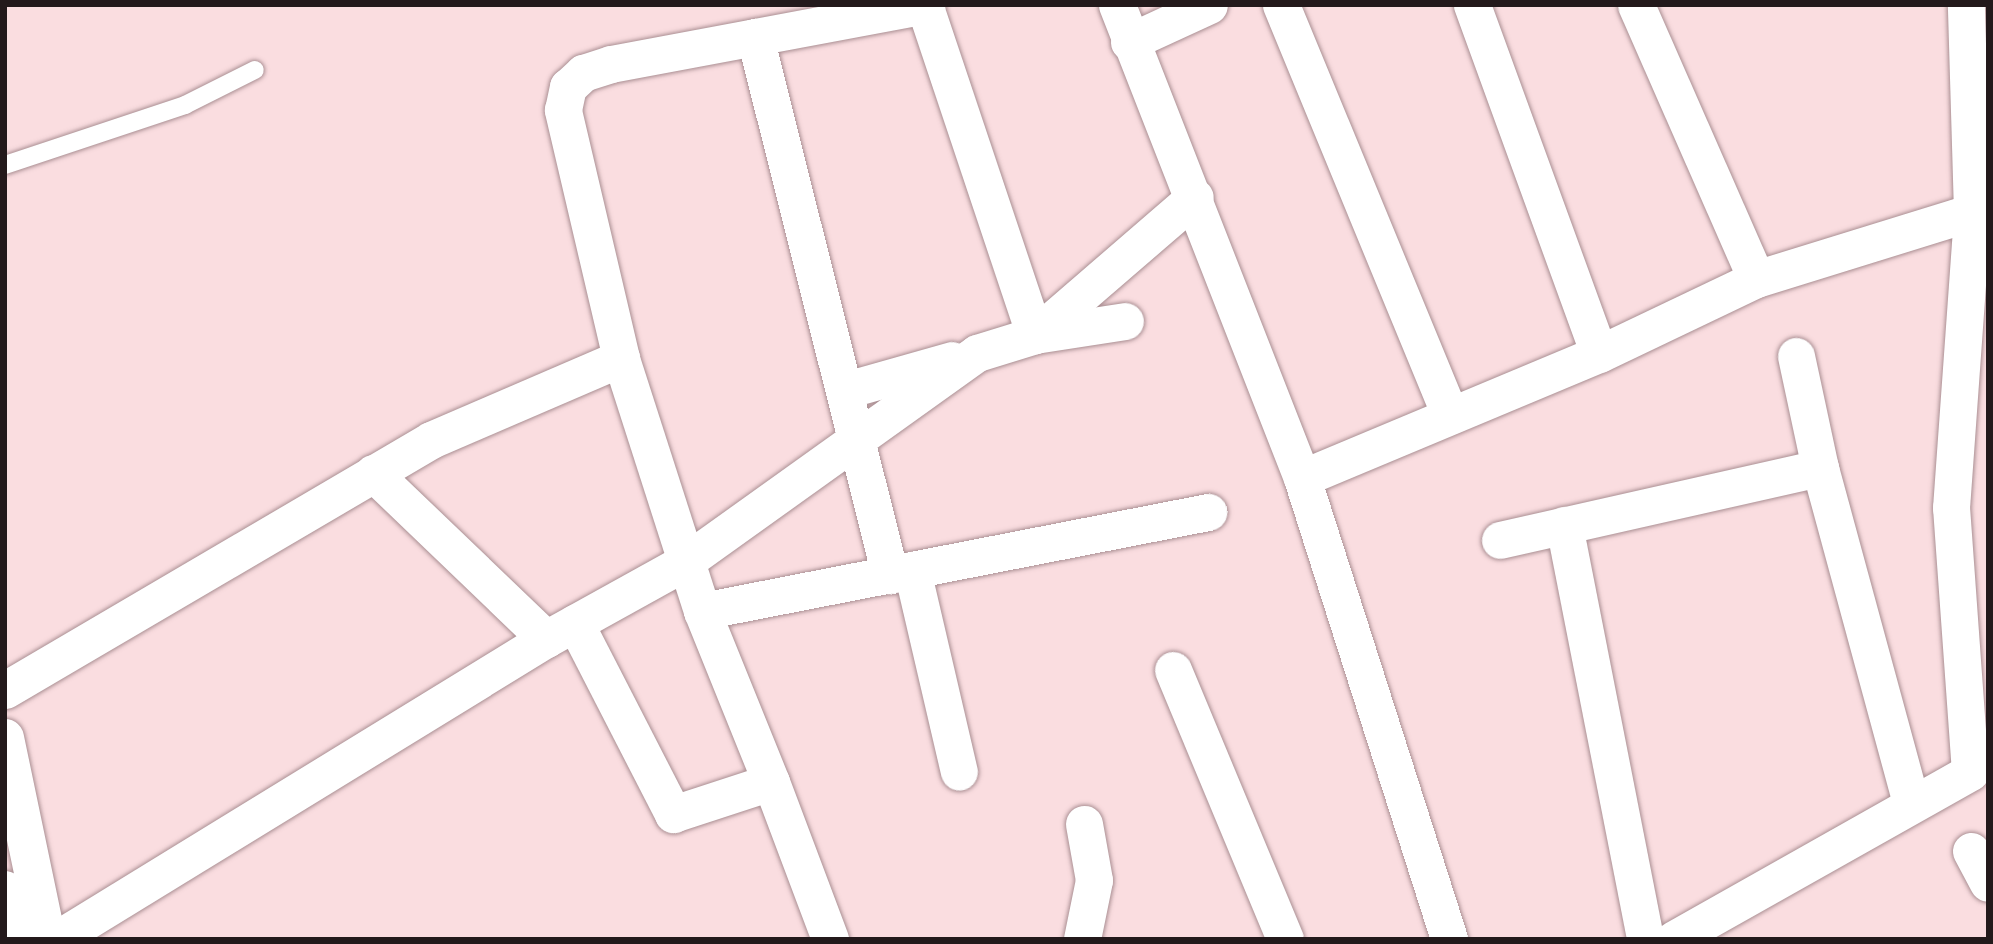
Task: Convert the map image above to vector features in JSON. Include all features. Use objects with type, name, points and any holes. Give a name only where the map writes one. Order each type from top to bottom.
[{"type":"main road","points":[[5,738],[47,939]]},
{"type":"main road","points":[[5,890],[17,939]]},
{"type":"street","points":[[1117,5],[1129,42],[1195,197],[1302,478],[1449,939]]},
{"type":"street","points":[[1129,42],[1209,5]]},
{"type":"street","points":[[1281,5],[1450,416]]},
{"type":"street","points":[[1472,5],[1599,354]]},
{"type":"street","points":[[1636,5],[1756,279]]},
{"type":"street","points":[[1674,939],[1911,804],[1963,780],[1970,772],[1951,508],[1980,215],[1979,69],[1966,5]]},
{"type":"street","points":[[830,939],[771,782],[702,611],[621,358],[563,110],[568,87],[583,73],[611,64],[926,6],[1035,335]]},
{"type":"street","points":[[755,37],[858,438],[901,572],[959,772]]},
{"type":"street","points":[[1035,335],[1195,197]]},
{"type":"street","points":[[1302,478],[1599,354],[1756,279],[1980,215]]},
{"type":"street","points":[[846,390],[1035,335],[1125,321]]},
{"type":"street","points":[[57,939],[561,631],[685,562],[977,353]]},
{"type":"street","points":[[1796,356],[1820,468],[1911,804]]},
{"type":"street","points":[[5,690],[431,440],[621,358]]},
{"type":"street","points":[[1500,540],[1820,468]]},
{"type":"street","points":[[373,472],[561,631],[673,814],[771,782]]},
{"type":"street","points":[[702,611],[1208,512]]},
{"type":"street","points":[[1564,526],[1645,939]]},
{"type":"street","points":[[1173,670],[1285,939]]},
{"type":"street","points":[[1082,939],[1094,880],[1084,824]]},
{"type":"street","points":[[1971,851],[1988,883]]},
{"type":"lane","points":[[5,165],[185,104],[255,70]]}]
